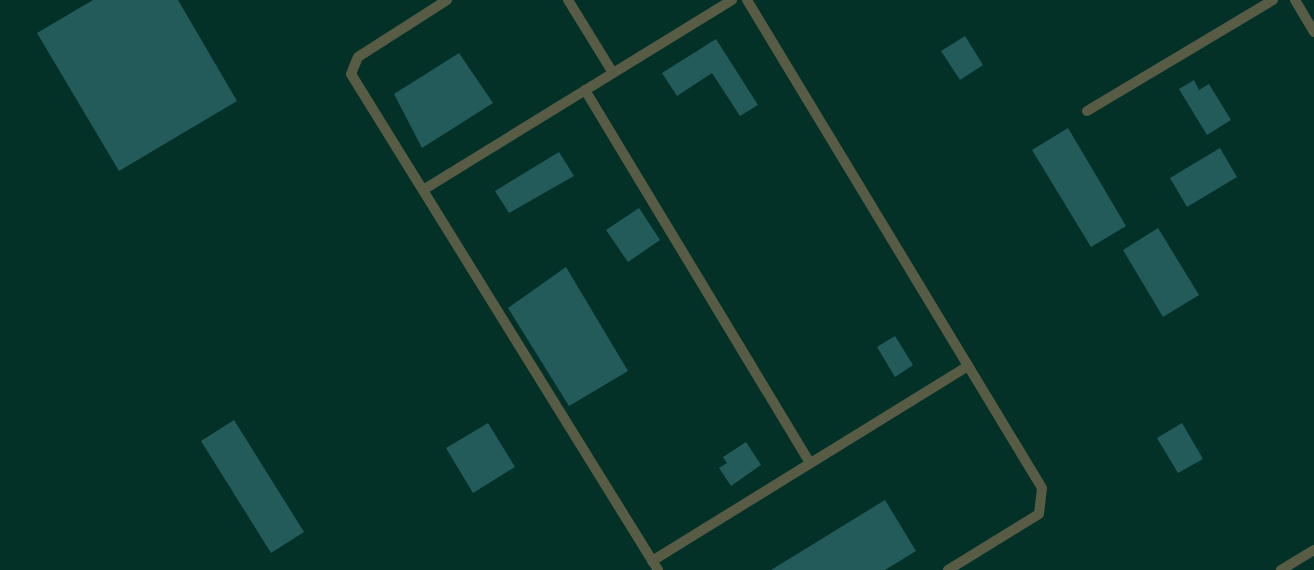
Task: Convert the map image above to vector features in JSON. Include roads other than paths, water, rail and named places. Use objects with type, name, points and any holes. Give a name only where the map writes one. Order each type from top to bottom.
[{"type":"lane","points":[[446,0],[358,57],[352,74],[658,570]]},
{"type":"lane","points":[[568,0],[614,73]]},
{"type":"lane","points":[[423,190],[732,0]]},
{"type":"lane","points":[[747,0],[1042,488],[1039,514],[948,570]]},
{"type":"lane","points":[[1087,111],[1273,0]]},
{"type":"lane","points":[[1295,0],[1314,32]]},
{"type":"lane","points":[[585,90],[810,464]]},
{"type":"lane","points":[[652,561],[968,366]]},
{"type":"lane","points":[[1282,570],[1314,550]]}]
